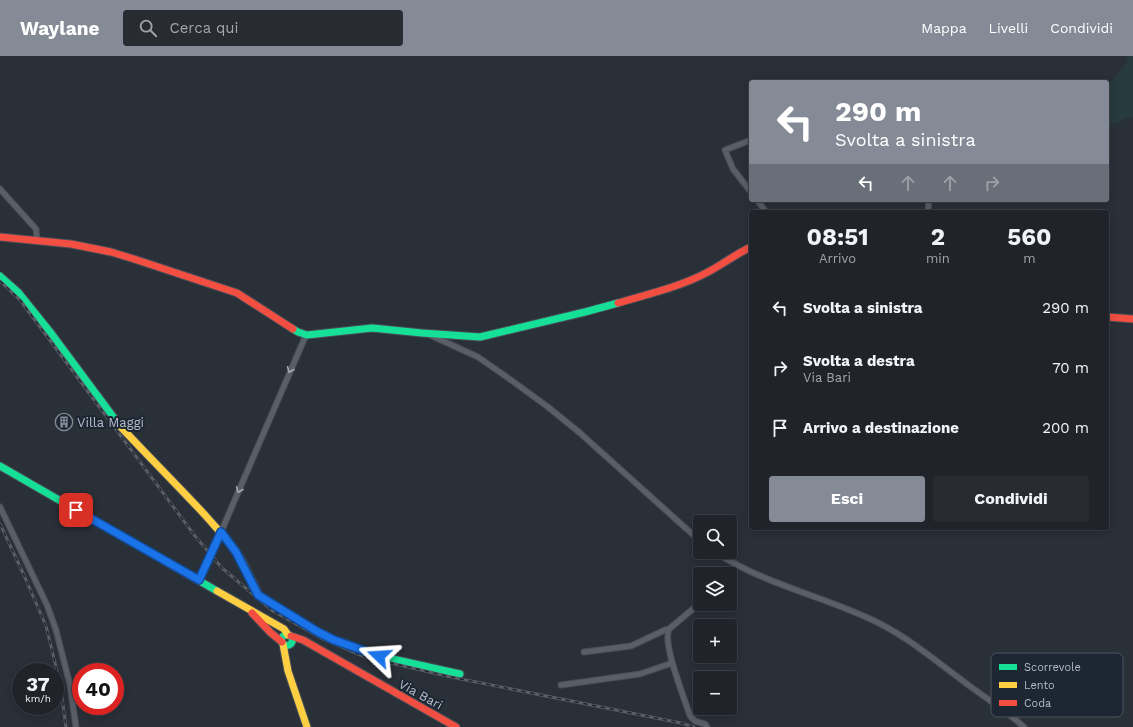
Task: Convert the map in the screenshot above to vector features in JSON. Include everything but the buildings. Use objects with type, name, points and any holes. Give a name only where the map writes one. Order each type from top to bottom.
[{"type":"street","points":[[749,141],[725,150],[733,169],[749,189]]},
{"type":"street","points":[[0,189],[36,229],[37,240]]},
{"type":"street","points":[[0,237],[72,244],[111,252],[134,259],[237,293],[298,332],[306,335],[372,328],[480,337],[585,312],[660,291],[686,282],[708,272],[749,248]]},
{"type":"street","points":[[0,276],[18,292],[51,333],[117,422],[221,532],[236,552],[258,595],[318,632],[334,640],[379,656],[460,674]]},
{"type":"street","points":[[1109,317],[1133,319]]},
{"type":"street","points":[[425,333],[478,357],[548,407],[580,432],[693,535]]},
{"type":"street","points":[[199,580],[306,335]]},
{"type":"street","points":[[0,466],[284,629],[287,641],[286,662],[307,727]]},
{"type":"street","points":[[0,507],[47,604],[56,630],[68,678],[76,727]]},
{"type":"street","points":[[726,559],[765,578],[868,618],[899,635],[991,702]]},
{"type":"street","points":[[248,609],[270,632],[287,641]]},
{"type":"street","points":[[584,652],[632,646],[669,629],[693,609]]},
{"type":"street","points":[[669,629],[667,635],[672,663],[690,716],[695,721],[705,724],[707,727]]},
{"type":"street","name":"Via Bari","points":[[287,641],[307,643],[456,727]]},
{"type":"street","points":[[561,685],[640,674],[672,663]]},
{"type":"street","points":[[1011,717],[1024,727]]},
{"type":"green space","points":[[1126,56],[1133,56],[1133,117],[1129,117],[1109,126],[1109,84],[1128,62]]},
{"type":"railway","points":[[0,281],[20,300],[195,536],[222,568],[273,611],[321,638],[365,657],[451,677],[681,723],[694,727]]},
{"type":"railway","points":[[0,524],[46,626],[60,683],[66,727]]},
{"type":"traffic: fast","points":[[0,276],[18,292],[51,333],[120,426]]},
{"type":"traffic: fast","points":[[293,329],[307,335],[372,328],[480,337],[618,303]]},
{"type":"traffic: fast","points":[[0,466],[217,591]]},
{"type":"traffic: fast","points":[[285,635],[289,635],[291,636],[292,640],[291,644],[285,645],[282,642],[282,638],[285,635]]},
{"type":"traffic: fast","points":[[369,653],[460,674]]},
{"type":"traffic: slow","points":[[120,426],[205,515],[230,544],[243,563]]},
{"type":"traffic: slow","points":[[217,591],[284,629],[288,635]]},
{"type":"traffic: slow","points":[[283,644],[288,671],[307,727]]},
{"type":"traffic: jam","points":[[0,237],[71,244],[111,252],[134,259],[237,293],[293,329]]},
{"type":"traffic: jam","points":[[618,303],[686,282],[708,272],[749,248]]},
{"type":"traffic: jam","points":[[1109,317],[1133,319]]},
{"type":"traffic: jam","points":[[243,563],[259,595],[318,632],[334,640],[369,653]]},
{"type":"traffic: jam","points":[[252,613],[282,642]]},
{"type":"traffic: jam","points":[[291,636],[303,640],[456,727]]},
{"type":"place","name":"Villa Maggi","points":[[64,422]]},
{"type":"route","points":[[76,510],[199,580],[221,532],[236,552],[258,595],[318,632],[334,640],[379,656]]}]
